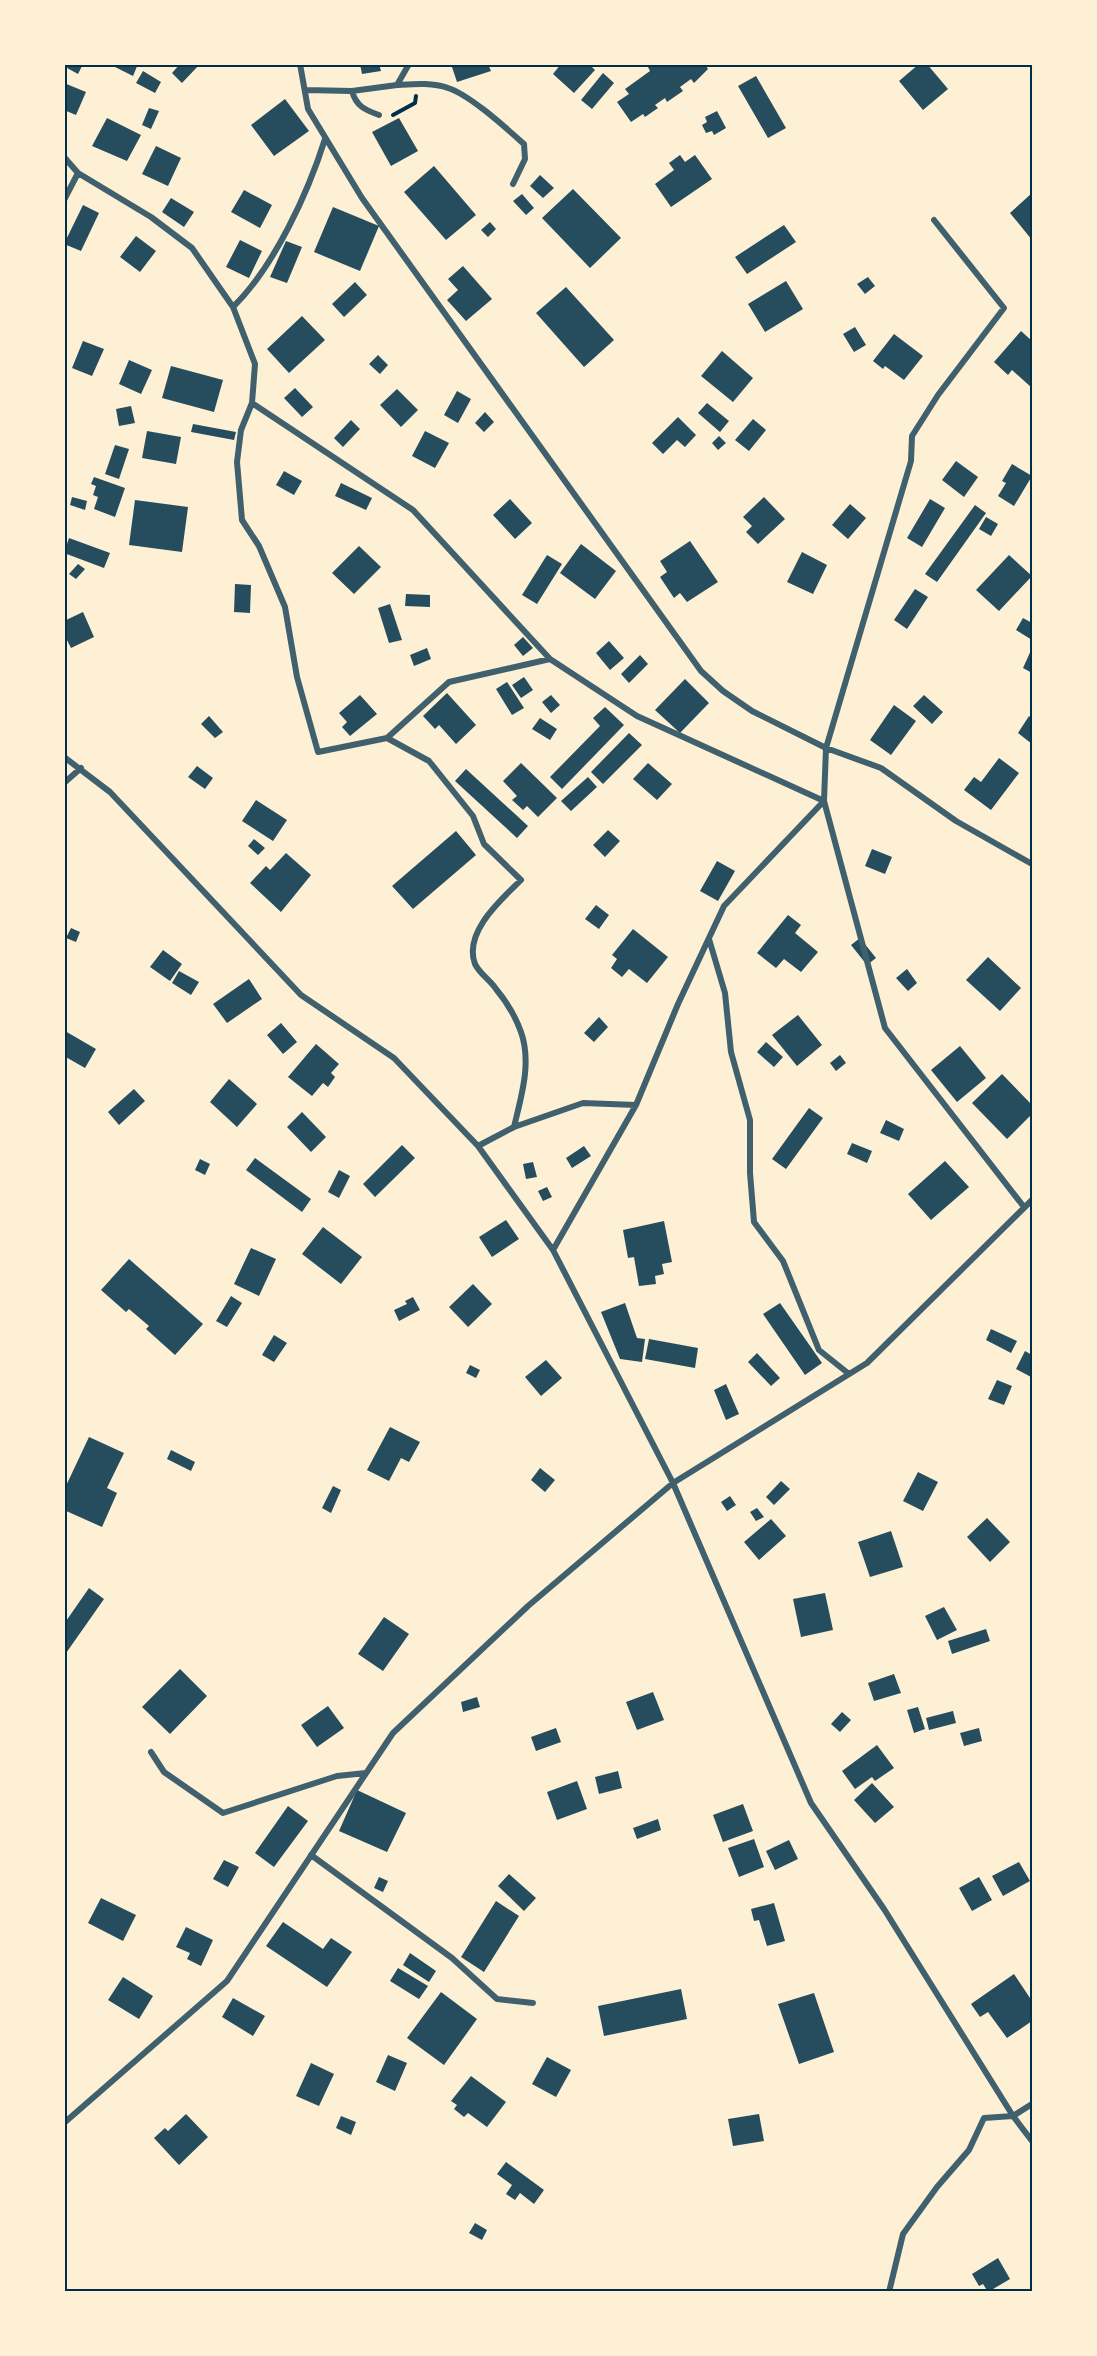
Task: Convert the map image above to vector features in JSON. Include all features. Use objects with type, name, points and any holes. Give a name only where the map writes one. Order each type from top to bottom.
[{"type":"street","points":[[300,64],[308,109],[362,198],[701,671],[723,692],[752,711],[826,748],[881,768],[956,821],[1032,864]]},
{"type":"street","points":[[397,85],[409,64]]},
{"type":"street","points":[[304,90],[352,91],[414,84],[449,88],[485,112],[524,144],[525,159],[513,184]]},
{"type":"street","points":[[352,91],[354,100],[363,109],[379,115]]},
{"type":"street","points":[[233,306],[249,291],[272,258],[316,168],[325,139]]},
{"type":"street","points":[[64,157],[78,173],[152,217],[192,248],[233,306],[255,364],[252,403],[241,430],[237,462],[242,520],[259,546],[285,607],[297,676],[318,752],[387,738],[449,682],[550,659]]},
{"type":"street","points":[[64,200],[78,173]]},
{"type":"street","points":[[934,220],[1004,308],[938,395],[912,436],[911,461],[826,748],[824,801],[885,1028],[1024,1207]]},
{"type":"street","points":[[252,403],[413,510],[550,659],[636,716],[824,801]]},
{"type":"street","points":[[387,738],[429,761],[473,816],[484,844],[521,880],[481,922],[475,948],[475,964],[498,990],[522,1033],[525,1078],[514,1127]]},
{"type":"street","points":[[64,757],[110,792],[301,995],[394,1058],[478,1146],[553,1250],[673,1484],[811,1803],[884,1909],[1013,2116],[1032,2141]]},
{"type":"street","points":[[64,783],[81,768]]},
{"type":"street","points":[[553,1250],[636,1105],[724,906],[824,801]]},
{"type":"street","points":[[709,939],[725,993],[731,1052],[750,1120],[750,1173],[754,1222],[783,1261],[819,1350],[849,1374]]},
{"type":"street","points":[[478,1146],[514,1127],[583,1103],[636,1105]]},
{"type":"street","points":[[64,2123],[227,1981],[366,1773],[401,1725],[528,1606],[673,1484],[867,1363],[1032,1200]]},
{"type":"street","points":[[151,1752],[164,1772],[223,1813],[337,1776],[366,1773]]},
{"type":"street","points":[[311,1855],[452,1958],[497,1999],[533,2003]]},
{"type":"street","points":[[889,2292],[903,2234],[937,2187],[969,2150],[984,2118],[1013,2116],[1032,2104]]},
{"type":"path","points":[[379,115],[392,115],[415,103],[414,84]]},
{"type":"building","points":[[69,64],[83,64],[78,74],[67,68]]},
{"type":"building","points":[[109,64],[138,64],[133,76]]},
{"type":"building","points":[[180,64],[200,64],[182,83],[172,73]]},
{"type":"building","points":[[360,64],[379,64],[381,71],[362,74]]},
{"type":"building","points":[[451,64],[488,64],[491,71],[457,82]]},
{"type":"building","points":[[561,64],[589,64],[595,70],[574,93],[553,74]]},
{"type":"building","points":[[651,64],[705,64],[708,69],[694,83],[691,79],[680,87],[683,91],[667,102],[665,98],[655,105],[658,108],[645,117],[643,114],[631,122],[617,102],[629,94],[625,89],[650,71],[648,67]]},
{"type":"building","points":[[919,64],[927,64],[948,89],[923,110],[899,81]]},
{"type":"building","points":[[143,71],[161,82],[155,93],[136,83]]},
{"type":"building","points":[[603,73],[614,83],[592,109],[581,100]]},
{"type":"building","points":[[756,76],[786,128],[768,138],[738,86]]},
{"type":"building","points":[[64,83],[86,92],[76,115],[64,110]]},
{"type":"building","points":[[285,99],[309,131],[274,156],[251,125]]},
{"type":"building","points":[[149,108],[159,111],[151,129],[142,125]]},
{"type":"building","points":[[717,111],[726,128],[714,135],[712,131],[706,133],[702,125],[707,122],[705,117]]},
{"type":"building","points":[[107,118],[141,135],[127,161],[92,146]]},
{"type":"building","points":[[399,118],[418,151],[391,166],[372,132]]},
{"type":"building","points":[[156,146],[181,158],[168,186],[142,174]]},
{"type":"building","points":[[680,155],[685,162],[695,155],[712,179],[671,207],[655,184],[674,170],[669,163]]},
{"type":"building","points":[[434,166],[476,215],[446,240],[404,192]]},
{"type":"building","points":[[540,175],[554,188],[543,198],[530,186]]},
{"type":"building","points":[[573,189],[621,238],[590,268],[542,218]]},
{"type":"building","points":[[244,190],[272,205],[260,228],[231,212]]},
{"type":"building","points":[[1032,193],[1032,240],[1010,213]]},
{"type":"building","points":[[522,194],[534,208],[526,215],[513,201]]},
{"type":"building","points":[[171,198],[194,212],[184,227],[162,212]]},
{"type":"building","points":[[83,205],[99,213],[81,251],[64,244]]},
{"type":"building","points":[[333,207],[379,226],[360,271],[314,252]]},
{"type":"building","points":[[490,222],[496,229],[488,237],[481,230]]},
{"type":"building","points":[[784,225],[796,242],[747,274],[735,257]]},
{"type":"building","points":[[136,236],[156,251],[140,272],[120,257]]},
{"type":"building","points":[[240,240],[262,251],[249,278],[226,267]]},
{"type":"building","points":[[286,241],[302,247],[287,283],[270,277]]},
{"type":"building","points":[[463,266],[492,299],[466,321],[447,300],[458,290],[448,279]]},
{"type":"building","points":[[868,277],[875,286],[865,294],[857,284]]},
{"type":"building","points":[[786,281],[803,309],[765,332],[748,304]]},
{"type":"building","points":[[355,282],[367,295],[344,317],[332,304]]},
{"type":"building","points":[[566,287],[614,340],[584,367],[536,313]]},
{"type":"building","points":[[302,316],[325,340],[289,373],[267,349]]},
{"type":"building","points":[[855,327],[866,345],[854,352],[843,334]]},
{"type":"building","points":[[1021,331],[1032,341],[1032,388],[1012,370],[1008,375],[994,362]]},
{"type":"building","points":[[894,334],[923,356],[904,380],[885,366],[883,369],[873,361]]},
{"type":"building","points":[[83,341],[104,349],[92,376],[72,368]]},
{"type":"building","points":[[722,351],[753,378],[733,402],[701,376]]},
{"type":"building","points":[[378,355],[388,365],[380,374],[369,364]]},
{"type":"building","points":[[129,360],[152,370],[141,394],[119,384]]},
{"type":"building","points":[[171,366],[223,380],[214,412],[162,398]]},
{"type":"building","points":[[295,388],[313,407],[302,417],[284,398]]},
{"type":"building","points":[[397,389],[418,410],[401,427],[380,405]]},
{"type":"building","points":[[457,391],[471,399],[458,423],[444,415]]},
{"type":"building","points":[[707,403],[729,421],[720,432],[698,413]]},
{"type":"building","points":[[131,406],[135,423],[119,426],[116,409]]},
{"type":"building","points":[[485,412],[494,422],[484,432],[475,423]]},
{"type":"building","points":[[678,417],[696,435],[685,447],[677,440],[663,454],[652,443]]},
{"type":"building","points":[[753,419],[766,430],[749,451],[735,440]]},
{"type":"building","points":[[351,420],[360,429],[343,447],[334,438]]},
{"type":"building","points":[[193,424],[236,432],[234,440],[191,432]]},
{"type":"building","points":[[147,431],[181,437],[176,464],[142,458]]},
{"type":"building","points":[[425,431],[449,443],[435,468],[412,456]]},
{"type":"building","points":[[719,436],[726,443],[718,450],[712,443]]},
{"type":"building","points":[[115,445],[129,449],[119,479],[105,474]]},
{"type":"building","points":[[956,461],[978,477],[964,497],[942,480]]},
{"type":"building","points":[[1012,464],[1032,476],[1014,506],[998,496],[1006,483],[1002,481]]},
{"type":"building","points":[[284,471],[302,481],[294,495],[276,485]]},
{"type":"building","points":[[94,477],[125,488],[115,517],[94,509],[98,497],[93,495],[96,486],[91,484]]},
{"type":"building","points":[[341,483],[372,498],[366,510],[335,496]]},
{"type":"building","points":[[72,497],[87,501],[85,510],[70,505]]},
{"type":"building","points":[[764,497],[785,519],[758,544],[746,532],[752,526],[743,517]]},
{"type":"building","points":[[510,499],[532,523],[515,539],[493,515]]},
{"type":"building","points":[[930,499],[945,508],[922,547],[907,538]]},
{"type":"building","points":[[135,500],[188,507],[182,552],[129,545]]},
{"type":"building","points":[[850,504],[866,518],[848,539],[832,525]]},
{"type":"building","points":[[975,505],[986,513],[937,582],[925,574]]},
{"type":"building","points":[[986,517],[998,524],[991,536],[979,529]]},
{"type":"building","points":[[69,538],[110,553],[104,568],[64,553]]},
{"type":"building","points":[[690,541],[718,582],[687,602],[680,593],[674,598],[660,577],[667,572],[660,561]]},
{"type":"building","points":[[581,544],[616,571],[595,599],[560,573]]},
{"type":"building","points":[[359,546],[381,567],[354,594],[332,573]]},
{"type":"building","points":[[802,552],[827,565],[813,594],[787,582]]},
{"type":"building","points":[[547,555],[562,564],[537,604],[522,595]]},
{"type":"building","points":[[1009,555],[1032,576],[999,611],[976,590]]},
{"type":"building","points":[[78,564],[85,569],[76,579],[69,574]]},
{"type":"building","points":[[235,584],[251,585],[250,613],[234,612]]},
{"type":"building","points":[[915,589],[928,597],[907,629],[894,620]]},
{"type":"building","points":[[406,594],[430,595],[430,607],[405,606]]},
{"type":"building","points":[[390,604],[402,640],[389,643],[378,608]]},
{"type":"building","points":[[83,612],[94,637],[71,648],[64,634],[64,621]]},
{"type":"building","points":[[1023,618],[1032,623],[1032,640],[1016,630]]},
{"type":"building","points":[[523,637],[533,648],[523,656],[514,645]]},
{"type":"building","points":[[609,641],[624,658],[610,670],[596,653]]},
{"type":"building","points":[[427,648],[431,659],[414,666],[410,655]]},
{"type":"building","points":[[1032,648],[1032,673],[1023,668]]},
{"type":"building","points":[[640,655],[648,664],[629,683],[621,674]]},
{"type":"building","points":[[524,677],[533,690],[521,698],[512,685]]},
{"type":"building","points":[[685,679],[709,703],[680,733],[655,710]]},
{"type":"building","points":[[507,682],[524,708],[512,715],[496,689]]},
{"type":"building","points":[[447,693],[476,725],[456,744],[439,725],[435,729],[423,716]]},
{"type":"building","points":[[360,695],[377,714],[350,736],[342,727],[347,722],[339,713]]},
{"type":"building","points":[[551,695],[560,705],[551,713],[542,702]]},
{"type":"building","points":[[924,695],[943,712],[932,724],[913,706]]},
{"type":"building","points":[[894,705],[916,721],[891,755],[870,740]]},
{"type":"building","points":[[605,707],[624,725],[562,789],[550,777],[600,726],[593,718]]},
{"type":"building","points":[[209,716],[223,732],[215,738],[201,724]]},
{"type":"building","points":[[1029,716],[1032,718],[1032,744],[1018,733]]},
{"type":"building","points":[[540,718],[557,729],[550,740],[532,729]]},
{"type":"building","points":[[629,733],[642,745],[603,784],[591,772]]},
{"type":"building","points":[[999,758],[1019,773],[991,810],[964,790],[974,777],[981,782]]},
{"type":"building","points":[[521,763],[557,798],[538,817],[527,806],[523,810],[512,800],[517,796],[503,781]]},
{"type":"building","points":[[648,763],[672,784],[657,800],[633,779]]},
{"type":"building","points":[[197,766],[213,778],[205,789],[188,777]]},
{"type":"building","points":[[466,769],[528,826],[517,838],[455,781]]},
{"type":"building","points":[[588,777],[597,787],[571,811],[561,801]]},
{"type":"building","points":[[256,800],[287,820],[273,841],[242,821]]},
{"type":"building","points":[[608,830],[620,841],[605,857],[593,845]]},
{"type":"building","points":[[456,831],[476,855],[413,909],[392,886]]},
{"type":"building","points":[[254,839],[265,848],[258,855],[248,846]]},
{"type":"building","points":[[872,849],[892,857],[885,874],[865,866]]},
{"type":"building","points":[[286,853],[311,875],[281,912],[250,883],[266,866],[270,870]]},
{"type":"building","points":[[717,861],[735,871],[718,901],[700,891]]},
{"type":"building","points":[[596,905],[609,915],[599,929],[585,919]]},
{"type":"building","points":[[788,915],[801,925],[795,933],[818,952],[801,972],[784,959],[776,968],[757,953]]},
{"type":"building","points":[[71,928],[80,932],[76,942],[66,938]]},
{"type":"building","points":[[633,929],[668,957],[647,983],[629,969],[622,977],[611,968],[617,959],[612,955]]},
{"type":"building","points":[[860,938],[876,958],[867,965],[851,945]]},
{"type":"building","points":[[163,950],[182,964],[170,981],[150,967]]},
{"type":"building","points":[[988,957],[1021,988],[1000,1011],[966,980]]},
{"type":"building","points":[[907,969],[917,983],[908,991],[896,978]]},
{"type":"building","points":[[179,971],[199,982],[191,995],[172,983]]},
{"type":"building","points":[[249,979],[262,999],[227,1023],[213,1004]]},
{"type":"building","points":[[798,1015],[822,1045],[797,1066],[772,1035]]},
{"type":"building","points":[[599,1017],[608,1027],[594,1042],[584,1033]]},
{"type":"building","points":[[281,1023],[297,1042],[283,1054],[267,1035]]},
{"type":"building","points":[[65,1031],[96,1049],[85,1068],[64,1056]]},
{"type":"building","points":[[766,1042],[783,1057],[774,1067],[757,1052]]},
{"type":"building","points":[[316,1044],[339,1064],[331,1073],[335,1077],[328,1087],[323,1083],[312,1096],[288,1077]]},
{"type":"building","points":[[960,1046],[986,1078],[957,1102],[931,1070]]},
{"type":"building","points":[[840,1055],[846,1063],[836,1071],[830,1063]]},
{"type":"building","points":[[1002,1074],[1032,1105],[1032,1114],[1007,1139],[972,1103]]},
{"type":"building","points":[[229,1079],[257,1104],[237,1127],[210,1102]]},
{"type":"building","points":[[134,1089],[145,1101],[119,1125],[108,1112]]},
{"type":"building","points":[[809,1108],[823,1118],[786,1169],[772,1159]]},
{"type":"building","points":[[302,1112],[326,1137],[311,1152],[287,1127]]},
{"type":"building","points":[[886,1120],[904,1129],[899,1141],[880,1133]]},
{"type":"building","points":[[852,1143],[872,1151],[867,1163],[847,1154]]},
{"type":"building","points":[[402,1145],[415,1158],[375,1197],[363,1184]]},
{"type":"building","points":[[584,1146],[591,1156],[572,1168],[566,1158]]},
{"type":"building","points":[[255,1158],[311,1199],[302,1212],[246,1170]]},
{"type":"building","points":[[200,1159],[210,1164],[205,1175],[195,1170]]},
{"type":"building","points":[[945,1161],[969,1187],[931,1220],[908,1194]]},
{"type":"building","points":[[533,1162],[537,1177],[526,1179],[523,1164]]},
{"type":"building","points":[[339,1170],[350,1176],[339,1198],[328,1192]]},
{"type":"building","points":[[547,1187],[552,1197],[543,1201],[538,1191]]},
{"type":"building","points":[[506,1220],[519,1239],[492,1257],[479,1237]]},
{"type":"building","points":[[664,1221],[672,1262],[662,1264],[664,1274],[655,1276],[656,1284],[639,1286],[634,1257],[628,1258],[623,1230]]},
{"type":"building","points":[[323,1227],[362,1257],[341,1284],[302,1254]]},
{"type":"building","points":[[251,1248],[276,1259],[259,1296],[234,1284]]},
{"type":"building","points":[[129,1259],[203,1324],[175,1355],[146,1329],[149,1326],[129,1309],[126,1312],[101,1290]]},
{"type":"building","points":[[473,1284],[492,1304],[468,1327],[449,1307]]},
{"type":"building","points":[[231,1296],[242,1303],[227,1327],[216,1321]]},
{"type":"building","points":[[413,1297],[420,1310],[399,1321],[394,1310],[407,1304],[405,1301]]},
{"type":"building","points":[[625,1303],[637,1338],[645,1339],[642,1362],[620,1359],[601,1312]]},
{"type":"building","points":[[780,1303],[822,1363],[805,1375],[763,1314]]},
{"type":"building","points":[[991,1329],[1017,1341],[1011,1353],[986,1340]]},
{"type":"building","points":[[274,1335],[287,1343],[274,1362],[262,1355]]},
{"type":"building","points":[[649,1339],[698,1348],[695,1368],[645,1359]]},
{"type":"building","points":[[1025,1351],[1032,1355],[1031,1377],[1016,1369]]},
{"type":"building","points":[[757,1353],[780,1378],[771,1386],[748,1362]]},
{"type":"building","points":[[546,1360],[562,1378],[541,1396],[525,1377]]},
{"type":"building","points":[[470,1365],[480,1370],[476,1378],[466,1373]]},
{"type":"building","points":[[997,1380],[1012,1386],[1004,1405],[988,1399]]},
{"type":"building","points":[[726,1384],[739,1414],[726,1420],[714,1390]]},
{"type":"building","points":[[390,1427],[420,1442],[409,1462],[401,1458],[389,1481],[367,1470]]},
{"type":"building","points":[[89,1437],[124,1453],[107,1488],[117,1493],[102,1527],[64,1510],[64,1490]]},
{"type":"building","points":[[171,1450],[195,1462],[191,1471],[167,1459]]},
{"type":"building","points":[[540,1468],[555,1480],[545,1492],[531,1480]]},
{"type":"building","points":[[918,1472],[938,1482],[923,1511],[903,1501]]},
{"type":"building","points":[[781,1481],[790,1489],[774,1505],[766,1497]]},
{"type":"building","points":[[333,1486],[341,1490],[331,1513],[322,1508]]},
{"type":"building","points":[[730,1496],[736,1505],[727,1511],[721,1502]]},
{"type":"building","points":[[757,1508],[764,1517],[756,1521],[750,1512]]},
{"type":"building","points":[[987,1518],[1010,1542],[990,1562],[967,1537]]},
{"type":"building","points":[[771,1519],[786,1536],[759,1560],[744,1542]]},
{"type":"building","points":[[891,1531],[903,1567],[870,1577],[858,1542]]},
{"type":"building","points":[[89,1588],[104,1599],[64,1656],[64,1624]]},
{"type":"building","points":[[825,1593],[833,1630],[801,1637],[793,1599]]},
{"type":"building","points":[[944,1607],[957,1630],[937,1640],[925,1616]]},
{"type":"building","points":[[384,1617],[409,1634],[383,1671],[358,1654]]},
{"type":"building","points":[[986,1629],[990,1641],[952,1654],[948,1641]]},
{"type":"building","points":[[180,1669],[207,1696],[170,1734],[142,1707]]},
{"type":"building","points":[[894,1674],[901,1693],[874,1701],[868,1683]]},
{"type":"building","points":[[653,1692],[664,1720],[637,1730],[626,1702]]},
{"type":"building","points":[[477,1697],[480,1707],[463,1712],[461,1702]]},
{"type":"building","points":[[328,1706],[344,1728],[317,1747],[301,1725]]},
{"type":"building","points":[[918,1707],[925,1729],[914,1733],[907,1710]]},
{"type":"building","points":[[953,1711],[956,1723],[929,1730],[926,1718]]},
{"type":"building","points":[[842,1712],[851,1720],[840,1732],[831,1724]]},
{"type":"building","points":[[556,1728],[561,1742],[536,1751],[531,1737]]},
{"type":"building","points":[[979,1728],[982,1741],[964,1746],[960,1733]]},
{"type":"building","points":[[877,1745],[894,1768],[875,1781],[872,1777],[855,1789],[842,1771]]},
{"type":"building","points":[[618,1771],[622,1788],[599,1794],[595,1777]]},
{"type":"building","points":[[577,1781],[587,1809],[557,1820],[547,1792]]},
{"type":"building","points":[[872,1783],[894,1807],[875,1823],[854,1800]]},
{"type":"building","points":[[357,1790],[406,1813],[387,1852],[339,1831]]},
{"type":"building","points":[[743,1804],[753,1831],[723,1842],[713,1815]]},
{"type":"building","points":[[288,1806],[308,1821],[274,1867],[255,1853]]},
{"type":"building","points":[[658,1819],[661,1830],[637,1839],[633,1828]]},
{"type":"building","points":[[754,1839],[764,1867],[739,1877],[728,1848]]},
{"type":"building","points":[[789,1840],[798,1859],[775,1870],[766,1851]]},
{"type":"building","points":[[224,1860],[239,1867],[228,1887],[213,1879]]},
{"type":"building","points":[[1019,1862],[1030,1881],[1003,1896],[992,1876]]},
{"type":"building","points":[[509,1874],[536,1898],[524,1911],[498,1886]]},
{"type":"building","points":[[379,1877],[388,1881],[383,1892],[374,1888]]},
{"type":"building","points":[[979,1877],[992,1900],[972,1911],[959,1888]]},
{"type":"building","points":[[101,1898],[136,1915],[123,1941],[88,1923]]},
{"type":"building","points":[[496,1901],[519,1916],[484,1972],[461,1957]]},
{"type":"building","points":[[774,1903],[785,1941],[767,1946],[759,1920],[754,1921],[751,1909]]},
{"type":"building","points":[[283,1922],[323,1949],[331,1938],[352,1952],[327,1987],[266,1946]]},
{"type":"building","points":[[186,1927],[213,1940],[201,1966],[187,1959],[190,1953],[176,1947]]},
{"type":"building","points":[[410,1953],[436,1971],[429,1982],[403,1965]]},
{"type":"building","points":[[398,1968],[428,1986],[419,1999],[390,1981]]},
{"type":"building","points":[[1014,1974],[1032,2001],[1032,2021],[1007,2038],[988,2012],[980,2017],[971,2004]]},
{"type":"building","points":[[123,1977],[153,1996],[139,2019],[108,2000]]},
{"type":"building","points":[[681,1989],[687,2019],[604,2036],[598,2006]]},
{"type":"building","points":[[441,1992],[477,2019],[444,2065],[407,2038]]},
{"type":"building","points":[[814,1993],[834,2052],[799,2064],[778,2004]]},
{"type":"building","points":[[233,1998],[265,2016],[253,2036],[222,2017]]},
{"type":"building","points":[[388,2055],[407,2063],[395,2091],[376,2082]]},
{"type":"building","points":[[547,2057],[571,2070],[556,2097],[532,2084]]},
{"type":"building","points":[[311,2063],[334,2074],[319,2106],[296,2096]]},
{"type":"building","points":[[471,2076],[506,2102],[487,2127],[468,2113],[464,2117],[454,2109],[457,2105],[451,2101]]},
{"type":"building","points":[[186,2114],[208,2137],[179,2165],[154,2138],[165,2128],[168,2131]]},
{"type":"building","points":[[759,2114],[764,2141],[733,2146],[728,2119]]},
{"type":"building","points":[[341,2116],[356,2122],[351,2135],[336,2128]]},
{"type":"building","points":[[506,2162],[544,2190],[534,2204],[520,2193],[515,2200],[506,2194],[512,2185],[497,2174]]},
{"type":"building","points":[[475,2223],[487,2230],[482,2240],[469,2233]]},
{"type":"building","points":[[998,2258],[1010,2279],[988,2292],[983,2284],[979,2286],[972,2274]]}]
